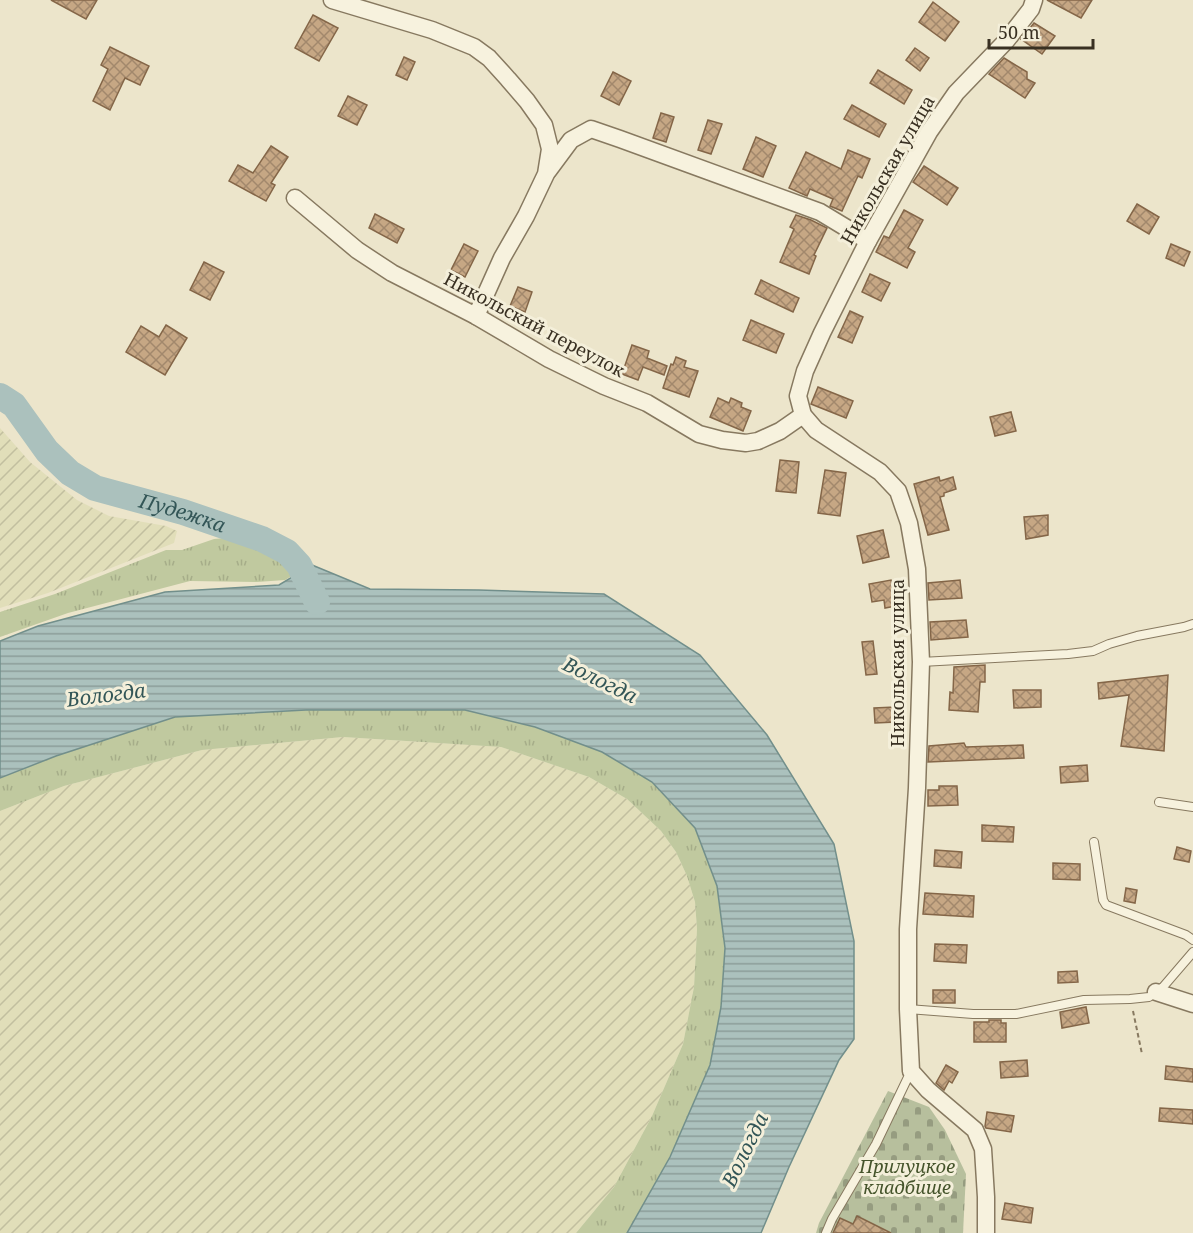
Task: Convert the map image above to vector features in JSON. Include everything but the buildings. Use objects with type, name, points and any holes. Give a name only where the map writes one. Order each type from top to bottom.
[{"type":"street","points":[[332,0],[432,30],[474,47],[489,58],[544,125],[550,149],[546,174]]},
{"type":"street","name":"Никольская улица","points":[[910,1071],[908,930],[917,788],[921,662],[917,569],[909,523],[898,491],[880,472],[816,430],[803,414],[798,396],[805,371],[822,333],[868,241],[928,132],[956,93],[1006,41],[1031,9],[1034,0]]},
{"type":"street","points":[[476,316],[502,258],[546,174],[571,140],[591,129],[820,212],[868,241]]},
{"type":"street","name":"Никольский переулок","points":[[295,198],[357,250],[392,273],[476,316],[549,359],[604,386],[647,403],[699,434],[746,443],[758,441],[780,431],[803,414]]},
{"type":"street","points":[[1156,992],[1193,1004]]},
{"type":"street","points":[[910,1071],[928,1090],[975,1130],[983,1149],[986,1233]]},
{"type":"lane","points":[[921,662],[1093,651],[1137,636],[1193,624]]},
{"type":"lane","points":[[1160,802],[1193,807]]},
{"type":"lane","points":[[1094,842],[1103,900],[1106,905],[1186,935],[1193,940]]},
{"type":"lane","points":[[908,1009],[973,1014],[1016,1014],[1084,1000],[1149,997],[1163,987],[1193,952]]},
{"type":"lane","points":[[826,1233],[876,1144],[910,1071]]},
{"type":"path","points":[[1130,999],[1142,1054]]},
{"type":"shaded area","points":[[0,428],[30,462],[77,500],[109,516],[166,526],[177,531],[174,543],[48,593],[0,608]]},
{"type":"shaded area","points":[[343,737],[501,747],[589,777],[627,799],[661,831],[676,852],[695,902],[697,929],[694,987],[683,1044],[652,1116],[614,1187],[576,1233],[0,1233],[0,811],[64,786],[202,750]]},
{"type":"green space","points":[[214,539],[238,539],[285,556],[293,566],[293,572],[285,580],[190,581],[68,613],[0,637],[0,612],[55,594],[166,550],[182,550]]},
{"type":"green space","points":[[306,710],[465,710],[535,727],[602,752],[652,782],[695,828],[717,886],[725,948],[721,1007],[710,1065],[670,1157],[627,1233],[576,1233],[614,1187],[652,1116],[683,1044],[694,987],[697,929],[695,902],[676,852],[661,831],[627,799],[589,777],[501,747],[343,737],[202,750],[64,786],[0,811],[0,778],[56,756],[175,717]]},
{"type":"green space","name":"Прилуцкое кладбище","points":[[888,1091],[929,1107],[945,1130],[966,1174],[963,1233],[816,1233],[819,1223]]},
{"type":"water","name":"Вологда","points":[[312,565],[370,589],[604,594],[700,655],[767,735],[834,844],[854,941],[854,1039],[839,1060],[761,1233],[627,1233],[670,1157],[710,1065],[721,1007],[725,948],[717,886],[695,828],[652,782],[602,752],[535,727],[465,710],[306,710],[175,717],[56,756],[0,778],[0,641],[38,626],[165,592],[279,585]]},
{"type":"waterway","name":"Пудежка","points":[[0,396],[14,405],[47,451],[70,473],[95,488],[183,512],[262,539],[287,552],[299,565],[317,602]]}]
